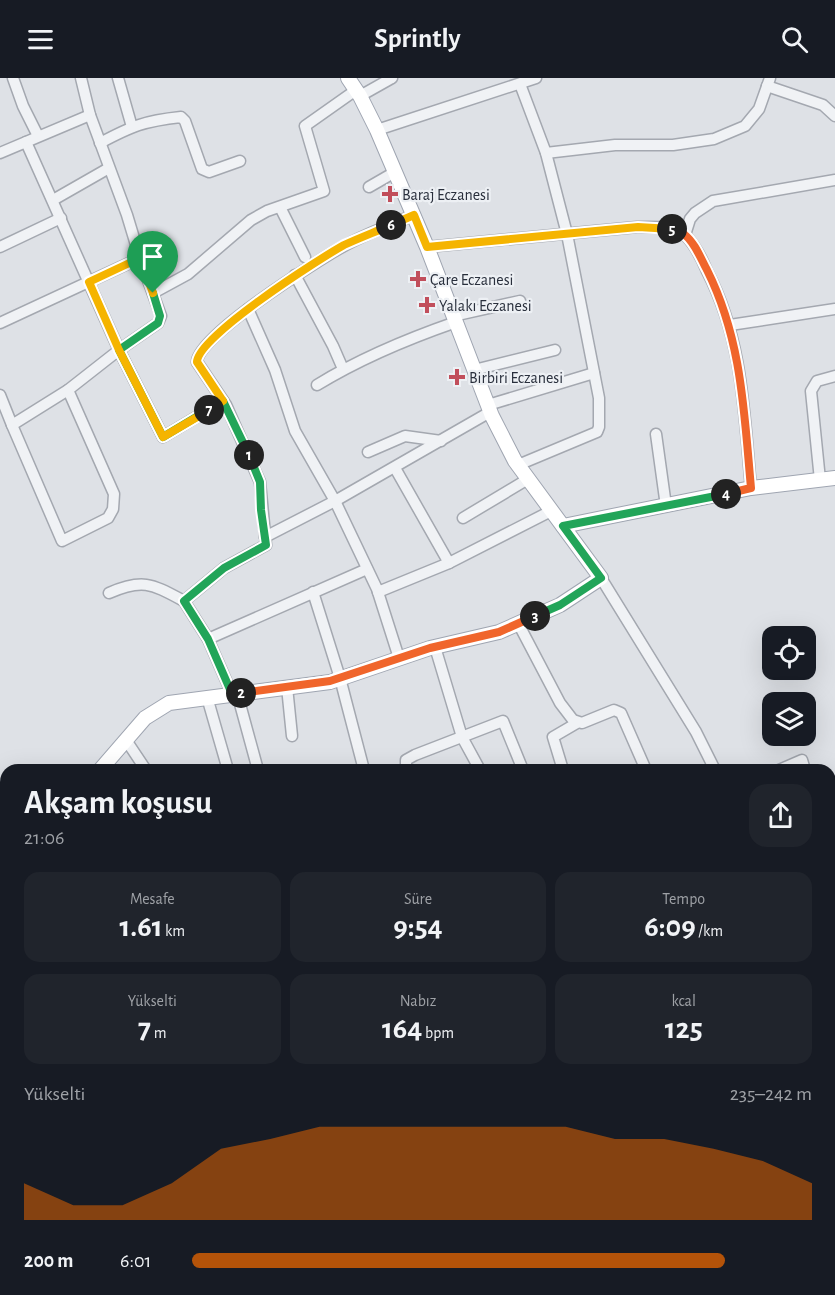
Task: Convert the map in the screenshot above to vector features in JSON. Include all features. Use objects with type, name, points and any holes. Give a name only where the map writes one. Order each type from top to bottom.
[{"type":"main road","points":[[105,764],[145,718],[169,703],[330,681],[435,647],[499,632],[560,605],[601,578],[518,465],[489,409],[414,215],[377,130],[355,88]]},
{"type":"main road","points":[[563,526],[751,488],[835,478]]},
{"type":"street","points":[[13,78],[23,106],[38,136]]},
{"type":"street","points":[[12,425],[68,390],[158,323],[160,316],[127,215],[90,116],[81,78]]},
{"type":"street","points":[[118,78],[132,127]]},
{"type":"street","points":[[153,293],[188,274],[251,220],[267,211],[324,191],[305,126],[355,88],[392,78]]},
{"type":"street","points":[[377,130],[537,78]]},
{"type":"street","points":[[546,153],[615,145],[673,145],[714,139],[745,126],[759,109],[769,82],[823,105],[835,116]]},
{"type":"street","points":[[518,465],[597,432],[599,427],[599,398],[567,234],[546,153],[519,84]]},
{"type":"street","points":[[0,153],[90,116]]},
{"type":"street","points":[[100,143],[132,127],[156,120],[182,117],[205,172],[240,161]]},
{"type":"street","points":[[26,142],[119,350],[163,437],[223,401]]},
{"type":"street","points":[[53,200],[109,168]]},
{"type":"street","points":[[369,187],[395,172]]},
{"type":"street","points":[[685,235],[694,213],[713,201],[835,180]]},
{"type":"street","points":[[280,207],[305,257]]},
{"type":"street","points":[[184,601],[224,568],[266,545],[260,482],[223,401],[197,362],[197,358],[222,330],[296,276],[344,245],[414,215]]},
{"type":"street","points":[[0,247],[61,218]]},
{"type":"street","points":[[427,247],[638,227],[670,228],[685,235],[699,254],[719,294],[730,325],[740,370],[751,488]]},
{"type":"street","points":[[0,323],[140,258]]},
{"type":"street","points":[[296,276],[343,369]]},
{"type":"street","points":[[317,385],[343,369],[455,319],[520,301]]},
{"type":"street","points":[[249,309],[275,370],[295,431],[334,501],[378,592],[399,658]]},
{"type":"street","points":[[730,325],[835,309]]},
{"type":"street","points":[[474,370],[555,350]]},
{"type":"street","points":[[265,537],[395,468],[489,409],[594,373]]},
{"type":"street","points":[[820,480],[811,390],[817,381],[835,376]]},
{"type":"street","points":[[0,395],[62,541],[108,518],[113,509],[114,494],[68,390]]},
{"type":"street","points":[[656,434],[666,506]]},
{"type":"street","points":[[368,452],[405,436],[441,441]]},
{"type":"street","points":[[395,468],[449,563]]},
{"type":"street","points":[[463,518],[528,478]]},
{"type":"street","points":[[378,592],[449,563],[551,511]]},
{"type":"street","points":[[208,639],[367,569]]},
{"type":"street","points":[[601,578],[696,732],[712,764]]},
{"type":"street","points":[[109,593],[136,583],[153,586],[184,601],[208,639],[235,694],[256,764]]},
{"type":"street","points":[[313,592],[340,678],[362,764]]},
{"type":"street","points":[[518,623],[560,703],[577,723]]},
{"type":"street","points":[[435,647],[462,737],[477,764]]},
{"type":"street","points":[[287,687],[292,736]]},
{"type":"street","points":[[207,697],[226,764]]},
{"type":"street","points":[[561,764],[553,737],[577,723],[614,710],[621,713],[643,764]]},
{"type":"street","points":[[406,764],[406,760],[415,755],[503,721],[521,764]]},
{"type":"street","points":[[126,740],[142,764]]},
{"type":"place","name":"Baraj Eczanesi","points":[[390,194]]},
{"type":"place","name":"Çare Eczanesi","points":[[418,279]]},
{"type":"place","name":"Yalakı Eczanesi","points":[[427,305]]},
{"type":"place","name":"Birbiri Eczanesi","points":[[457,377]]},
{"type":"route","points":[[153,293],[140,258],[89,282],[119,350],[141,393],[163,437],[223,401],[197,362],[198,354],[222,330],[296,276],[344,245],[414,215],[427,247],[638,227],[670,228],[685,235],[699,254],[719,294],[730,325],[740,370],[751,488],[563,526],[601,578],[560,605],[499,632],[430,648],[330,681],[232,694],[208,639],[184,601],[224,568],[266,545],[260,482],[223,401],[163,437],[119,350],[158,323],[160,316],[153,293]]}]
